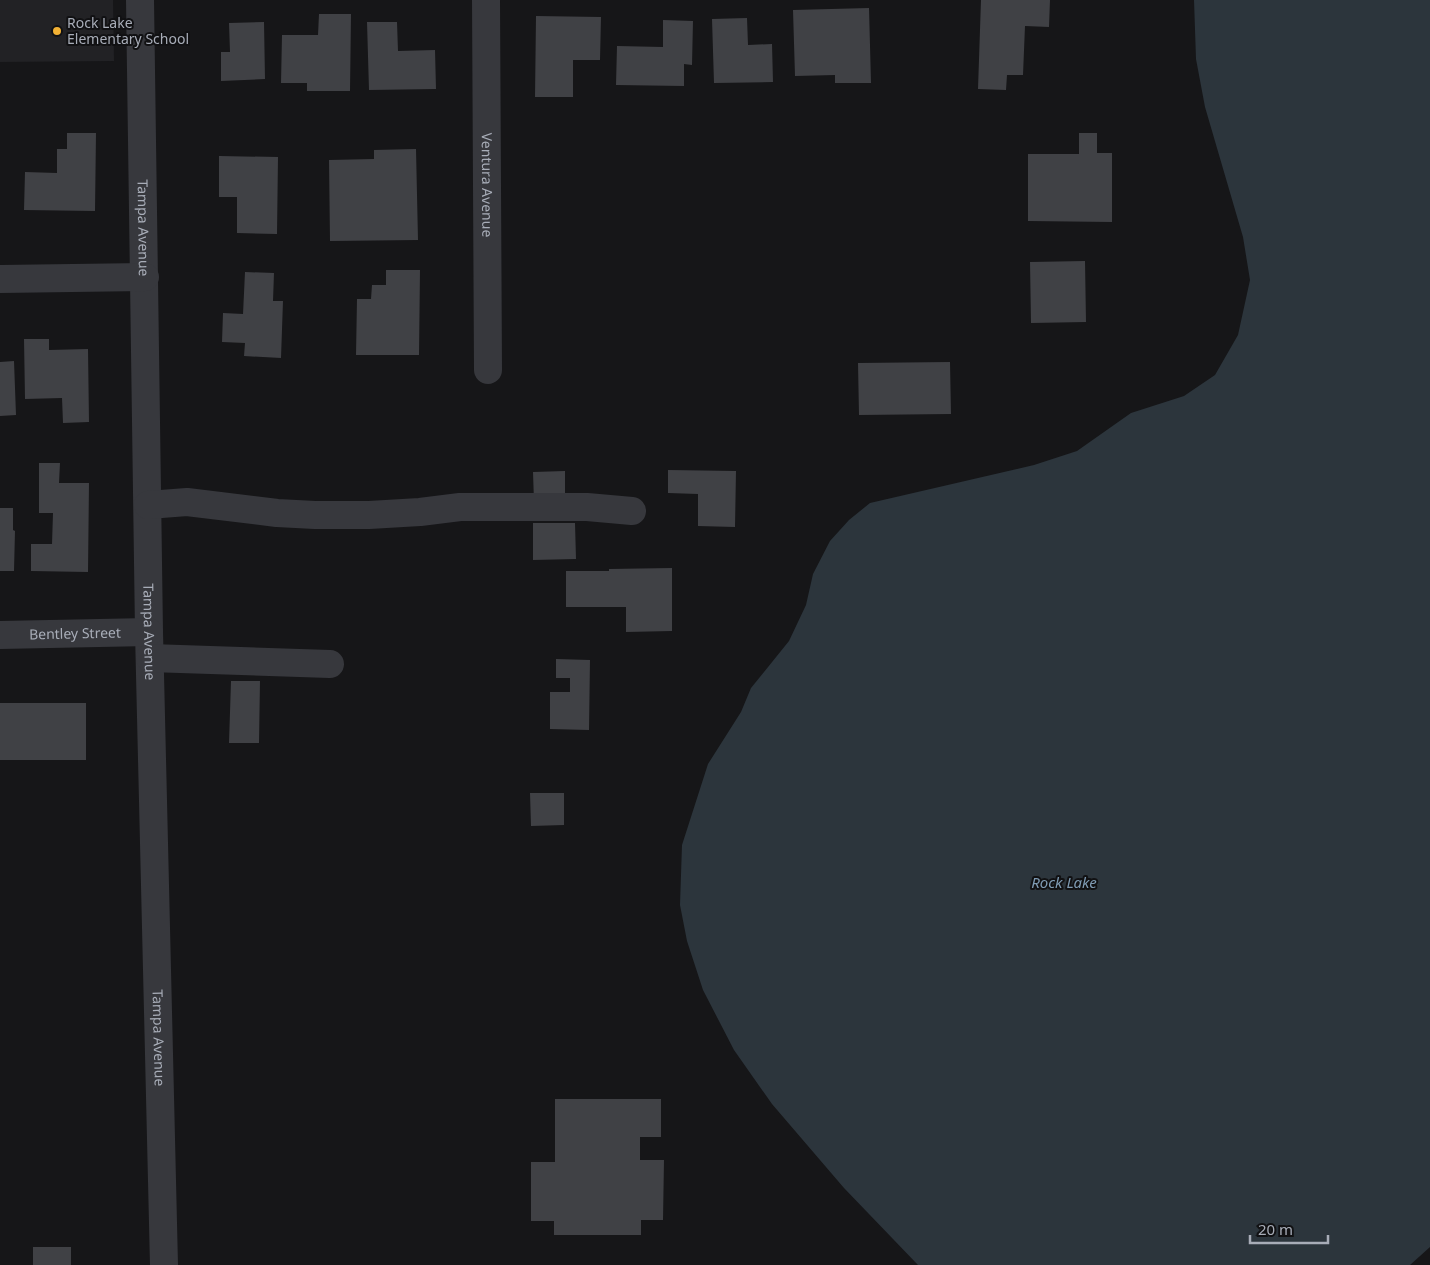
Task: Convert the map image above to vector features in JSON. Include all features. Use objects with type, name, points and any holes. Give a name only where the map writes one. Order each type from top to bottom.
[{"type":"street","name":"Tampa Avenue","points":[[140,0],[150,645],[164,1265]]},
{"type":"street","name":"Ventura Avenue","points":[[486,0],[488,370]]},
{"type":"street","points":[[0,279],[145,277]]},
{"type":"street","points":[[148,505],[187,502],[277,513],[315,515],[394,514],[460,507],[587,507],[632,511]]},
{"type":"street","name":"Bentley Street","points":[[0,634],[150,645],[330,664]]},
{"type":"shaded area","name":"Rock Lake Elementary School","points":[[0,0],[113,0],[114,61],[0,62]]},
{"type":"water","name":"Rock Lake","points":[[1194,0],[1430,0],[1430,1247],[1410,1265],[918,1265],[844,1188],[772,1104],[734,1050],[703,990],[687,941],[680,905],[682,845],[708,764],[741,712],[751,688],[789,641],[806,605],[813,574],[830,541],[849,520],[870,503],[1034,465],[1077,451],[1131,413],[1184,396],[1215,375],[1238,335],[1250,280],[1243,237],[1205,107],[1196,59]]},
{"type":"building","points":[[981,0],[1050,0],[1049,27],[1025,26],[1023,75],[1007,75],[1006,90],[978,89]]},
{"type":"building","points":[[869,8],[871,83],[835,83],[835,75],[795,76],[793,10]]},
{"type":"building","points":[[319,14],[351,14],[350,91],[307,91],[307,83],[281,83],[282,35],[318,35]]},
{"type":"building","points":[[536,16],[601,17],[600,60],[573,60],[573,97],[535,97]]},
{"type":"building","points":[[747,18],[748,45],[772,44],[773,82],[714,83],[712,19]]},
{"type":"building","points":[[663,20],[693,21],[692,65],[684,64],[684,86],[616,85],[617,46],[663,47]]},
{"type":"building","points":[[264,22],[265,79],[221,81],[221,52],[230,52],[229,23]]},
{"type":"building","points":[[367,22],[397,22],[398,51],[435,50],[436,89],[369,90]]},
{"type":"building","points":[[67,133],[96,133],[95,211],[24,210],[25,172],[57,173],[57,149],[67,149]]},
{"type":"building","points":[[1079,133],[1097,133],[1097,153],[1112,153],[1112,222],[1028,221],[1028,154],[1079,154]]},
{"type":"building","points":[[416,149],[418,240],[330,241],[329,160],[374,159],[374,150]]},
{"type":"building","points":[[219,156],[278,157],[277,234],[237,233],[237,197],[219,197]]},
{"type":"building","points":[[1085,261],[1086,322],[1031,323],[1030,262]]},
{"type":"building","points":[[386,270],[420,270],[419,355],[356,355],[357,299],[371,299],[372,285],[386,285]]},
{"type":"building","points":[[245,272],[274,273],[273,301],[283,301],[281,358],[244,356],[245,343],[222,342],[223,313],[243,314]]},
{"type":"building","points":[[24,339],[49,339],[49,350],[88,349],[89,422],[63,423],[62,398],[25,399]]},
{"type":"building","points":[[14,361],[16,415],[0,416],[0,362]]},
{"type":"building","points":[[950,362],[951,414],[859,415],[858,363]]},
{"type":"building","points":[[39,463],[60,463],[59,483],[89,483],[88,572],[31,571],[31,544],[52,544],[53,513],[39,513]]},
{"type":"building","points":[[668,470],[736,471],[735,527],[698,526],[698,494],[668,493]]},
{"type":"building","points":[[565,471],[565,501],[534,502],[533,472]]},
{"type":"building","points":[[0,508],[13,508],[13,530],[15,531],[14,571],[0,571]]},
{"type":"building","points":[[533,523],[575,523],[576,559],[533,560]]},
{"type":"building","points":[[672,568],[672,631],[626,632],[626,607],[566,607],[566,571]]},
{"type":"building","points":[[556,659],[590,660],[589,730],[550,729],[550,692],[570,692],[570,678],[556,678]]},
{"type":"building","points":[[231,681],[260,681],[259,743],[229,743]]},
{"type":"building","points":[[0,703],[86,703],[86,760],[0,760]]},
{"type":"building","points":[[530,793],[564,793],[564,825],[531,826]]},
{"type":"building","points":[[555,1099],[661,1099],[661,1137],[640,1137],[640,1160],[664,1160],[663,1220],[641,1220],[641,1235],[554,1235],[554,1221],[531,1221],[531,1162],[555,1162]]},
{"type":"building","points":[[33,1247],[71,1247],[71,1265],[33,1265]]},
{"type":"place","name":"Rock Lake Elementary School","points":[[57,31]]}]
